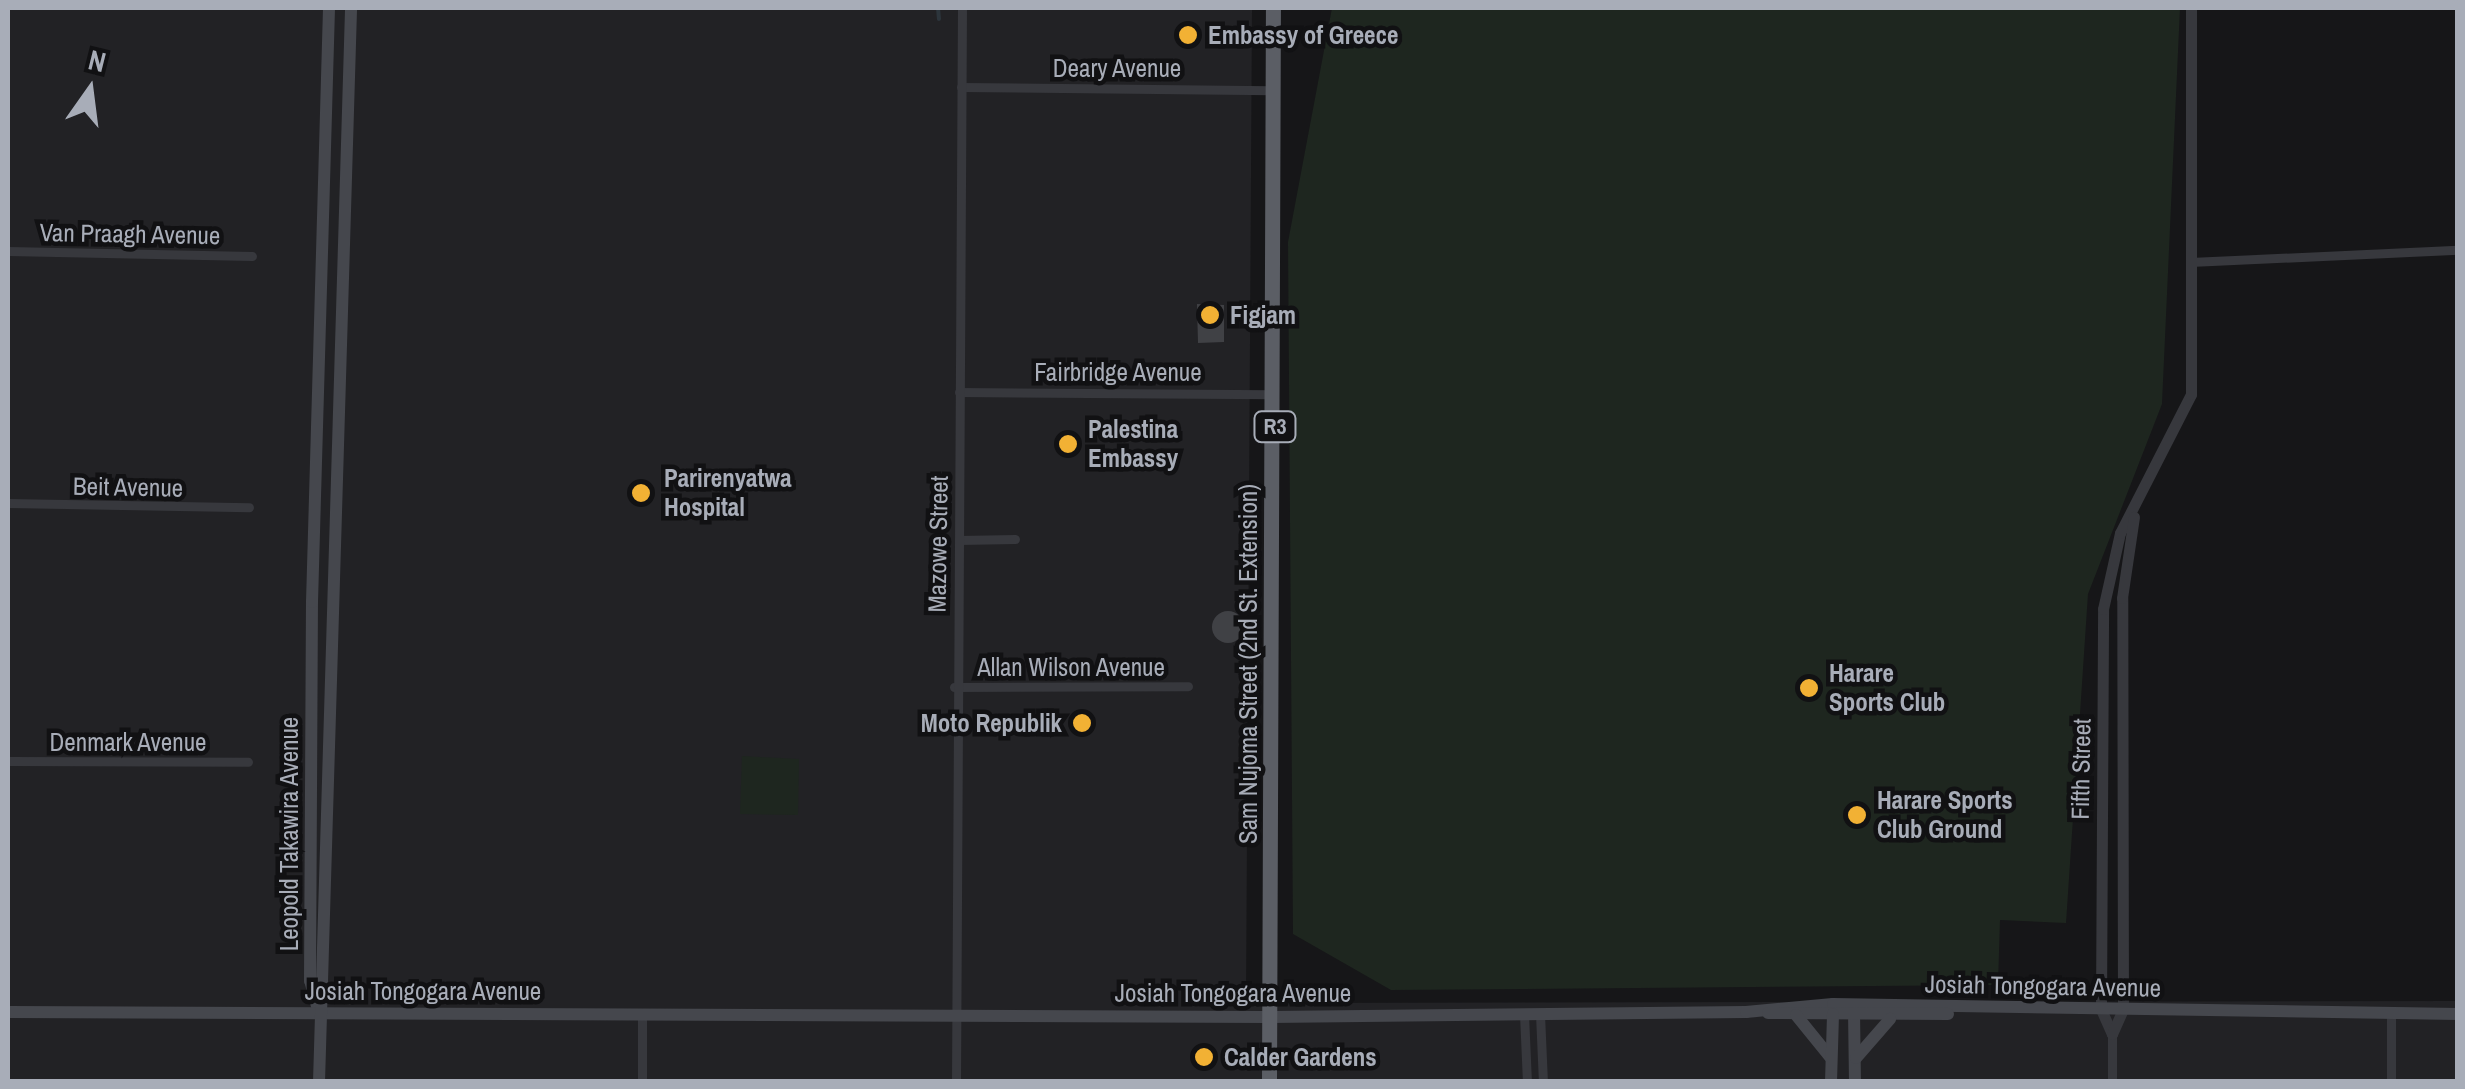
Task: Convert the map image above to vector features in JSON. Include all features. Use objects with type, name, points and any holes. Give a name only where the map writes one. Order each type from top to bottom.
[{"type":"highway","name":"Sam Nujoma Street (2nd St. Extension)","points":[[1269,1082],[1276,394],[1274,8]]},
{"type":"main road","name":"Leopold Takawira Avenue","points":[[319,1013],[310,981],[312,602],[329,8]]},
{"type":"main road","name":"Leopold Takawira Avenue","points":[[319,1013],[350,8]]},
{"type":"main road","points":[[1831,1082],[1833,1004]]},
{"type":"main road","name":"Josiah Tongogara Avenue","points":[[8,1012],[1269,1017],[1746,1012],[1854,1004],[1974,1011],[2458,1014]]},
{"type":"main road","points":[[1854,1004],[1855,1082]]},
{"type":"main road","points":[[1746,1012],[1890,1019],[1974,1011]]},
{"type":"main road","points":[[319,1013],[320,1082]]},
{"type":"main road","points":[[1796,1016],[1831,1058]]},
{"type":"main road","points":[[1855,1060],[1890,1019]]},
{"type":"street","name":"Mazowe Street","points":[[956,1082],[954,688],[959,540],[962,8]]},
{"type":"street","name":"Fifth Street","points":[[2112,1082],[2112,1034],[2102,1010],[2103,609],[2120,532],[2191,394],[2191,8]]},
{"type":"street","name":"Deary Avenue","points":[[961,88],[1274,90]]},
{"type":"street","points":[[2190,262],[2458,250]]},
{"type":"street","name":"Van Praagh Avenue","points":[[8,251],[252,256]]},
{"type":"street","name":"Fairbridge Avenue","points":[[960,392],[1276,394]]},
{"type":"street","name":"Beit Avenue","points":[[8,503],[249,506]]},
{"type":"street","name":"Fifth Street","points":[[2112,1034],[2123,1010],[2122,598],[2135,508]]},
{"type":"street","points":[[959,540],[1014,539]]},
{"type":"street","name":"Allan Wilson Avenue","points":[[954,688],[1188,686]]},
{"type":"street","name":"Denmark Avenue","points":[[8,762],[248,762]]},
{"type":"street","points":[[1524,1014],[1527,1082]]},
{"type":"street","points":[[1540,1014],[1543,1082]]},
{"type":"street","points":[[642,1015],[642,1082]]},
{"type":"street","points":[[2391,1016],[2391,1082]]},
{"type":"shaded area","points":[[8,8],[1252,8],[1246,1003],[2457,1001],[2457,1081],[8,1081]]},
{"type":"shaded area","points":[[1332,8],[2180,8],[2162,404],[2088,594],[2066,923],[2000,920],[1998,985],[1391,990],[1293,934],[1288,242]]},
{"type":"shaded area","points":[[742,756],[799,759],[798,815],[740,814]]},
{"type":"building","name":"Figjam","points":[[1197,304],[1224,305],[1224,342],[1198,343]]},
{"type":"building","points":[[1228,611],[1239,616],[1244,627],[1239,638],[1228,643],[1217,638],[1212,627],[1217,616]]},
{"type":"waterway","points":[[938,8],[939,19]]},
{"type":"place","name":"Embassy of Greece","points":[[1188,35]]},
{"type":"place","name":"Figjam","points":[[1210,315]]},
{"type":"place","name":"Palestina Embassy","points":[[1068,444]]},
{"type":"place","name":"Parirenyatwa Hospital","points":[[641,493]]},
{"type":"place","name":"Harare Sports Club","points":[[1809,688]]},
{"type":"place","name":"Moto Republik","points":[[1082,723]]},
{"type":"place","name":"Harare Sports Club Ground","points":[[1857,815]]},
{"type":"place","name":"Calder Gardens","points":[[1204,1057]]}]
